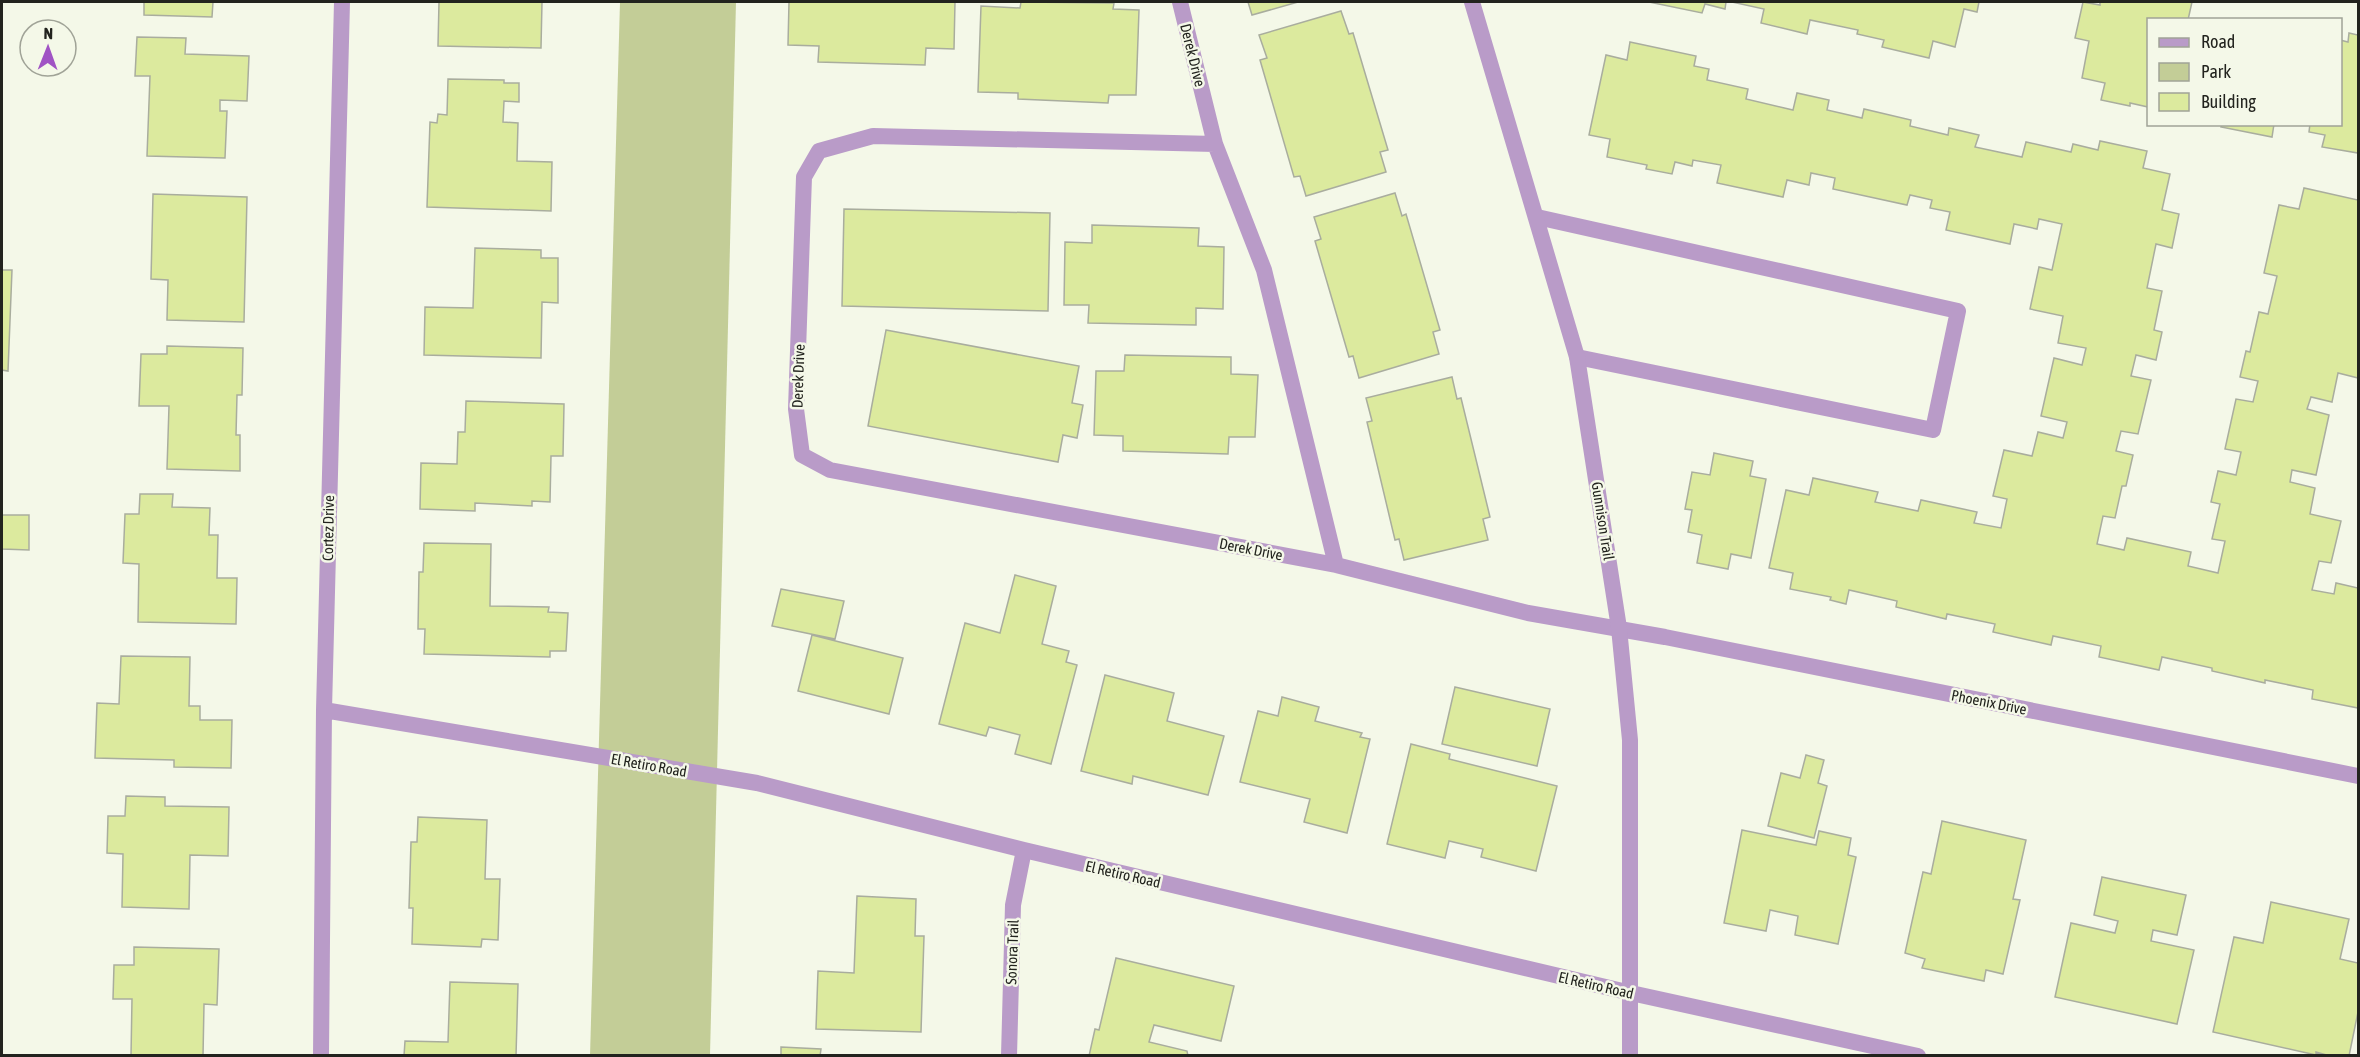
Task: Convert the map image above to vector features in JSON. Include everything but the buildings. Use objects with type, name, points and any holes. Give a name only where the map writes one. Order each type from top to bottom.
[{"type":"street","name":"Cortez Drive","points":[[321,1056],[324,711],[342,2]]},
{"type":"street","name":"Derek Drive","points":[[1180,2],[1215,144],[1264,270],[1336,565]]},
{"type":"street","name":"Gunnison Trail","points":[[1472,2],[1577,357],[1619,628],[1630,740],[1630,1056]]},
{"type":"street","name":"Derek Drive","points":[[1215,144],[873,136],[819,151],[804,177],[796,409],[802,455],[830,470],[1336,565],[1528,613],[1619,628]]},
{"type":"street","points":[[1537,217],[1958,311],[1933,430],[1577,357]]},
{"type":"street","name":"Phoenix Drive","points":[[1619,628],[2358,776]]},
{"type":"street","name":"El Retiro Road","points":[[324,711],[756,783],[1024,850],[1631,993],[1918,1056]]},
{"type":"street","name":"Sonora Trail","points":[[1009,1056],[1013,905],[1024,850]]},
{"type":"green space","points":[[620,2],[736,2],[710,1055],[590,1056]]}]
